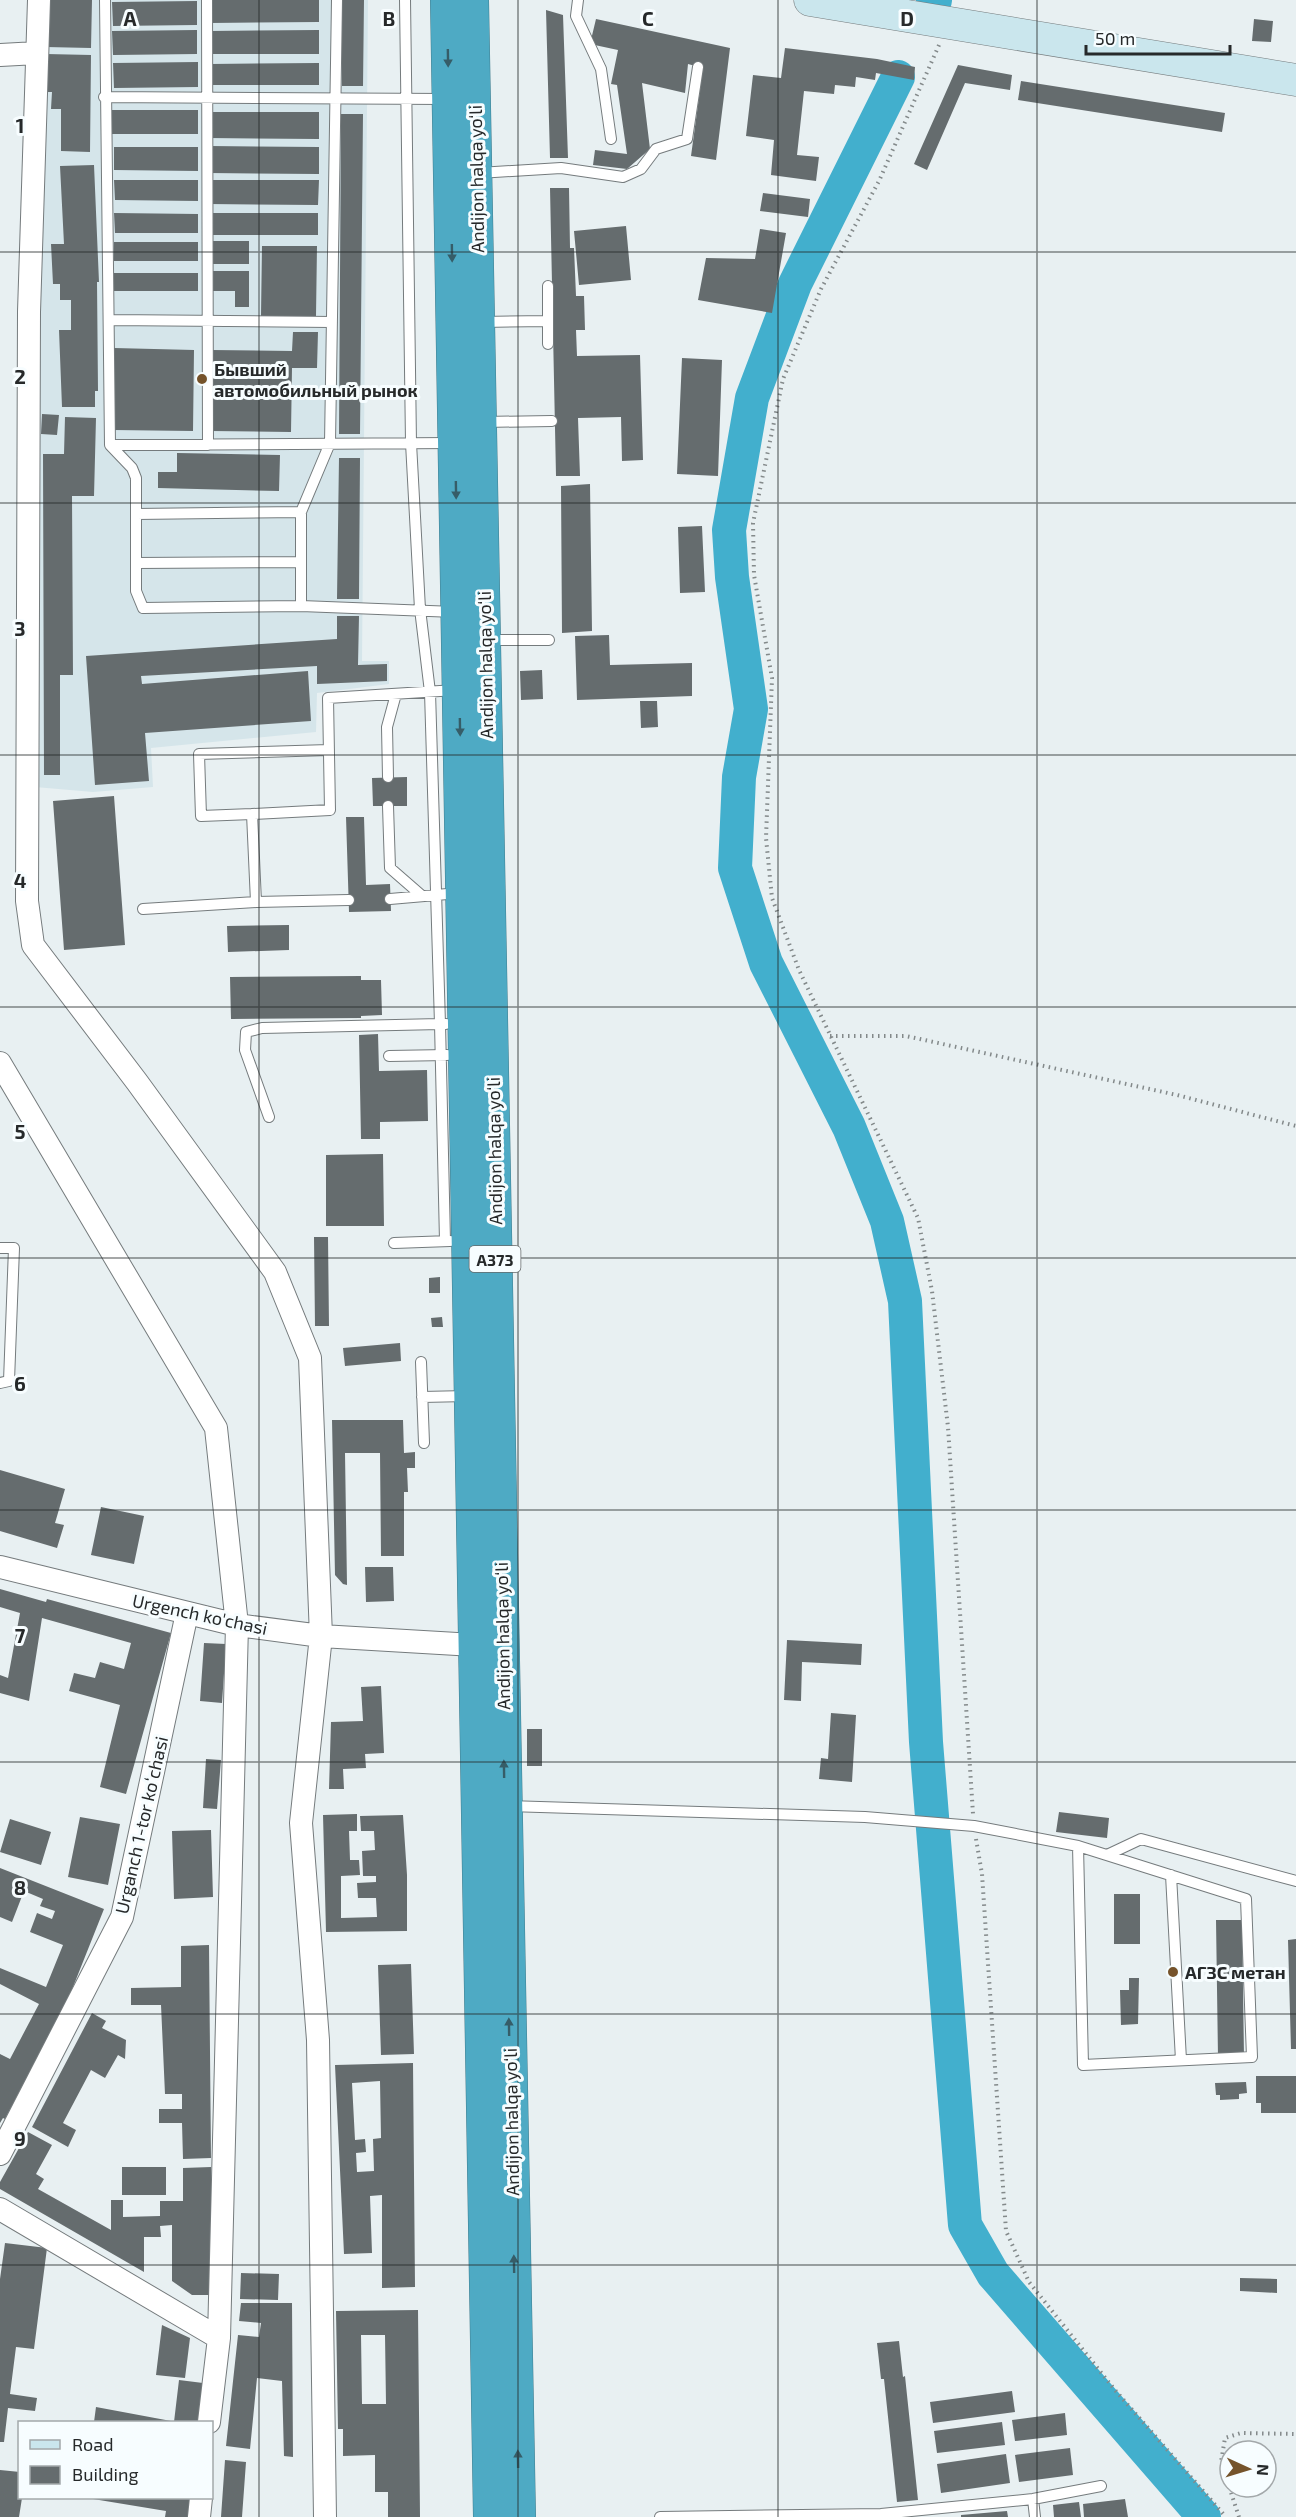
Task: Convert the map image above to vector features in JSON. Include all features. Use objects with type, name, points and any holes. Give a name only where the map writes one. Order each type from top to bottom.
[{"type":"highway","name":"Andijon halqa yo‘li","points":[[447,0],[458,612],[445,691],[456,1241],[471,1396],[490,2517]]},
{"type":"highway","name":"Andijon halqa yo‘li","points":[[472,0],[519,2517]]},
{"type":"main road","points":[[810,0],[890,9],[948,22],[1296,80]]},
{"type":"street","points":[[39,0],[32,53],[27,475],[27,901],[33,945],[137,1082],[275,1272],[310,1358],[321,1636],[301,1823],[318,2040],[325,2517]]},
{"type":"street","points":[[0,55],[32,53]]},
{"type":"street","points":[[0,1063],[216,1428],[237,1625],[219,2338],[209,2421]]},
{"type":"street","name":"Urgench ko'chasi","points":[[0,1568],[237,1625],[321,1636],[474,1645]]},
{"type":"street","name":"Urganch 1-tor koʻchasi","points":[[0,2154],[122,1917],[188,1613]]},
{"type":"street","points":[[0,2209],[219,2338]]},
{"type":"street","points":[[199,2517],[201,2499]]},
{"type":"lane","points":[[105,0],[104,97],[110,445],[134,473],[136,591],[143,608],[301,606],[458,612]]},
{"type":"lane","points":[[207,0],[208,445]]},
{"type":"lane","points":[[301,606],[302,512],[330,443],[337,0]]},
{"type":"lane","points":[[329,750],[199,754],[201,816],[330,810],[329,750],[328,698],[445,691],[420,609],[411,443],[405,0]]},
{"type":"lane","points":[[578,0],[576,16],[601,69],[611,140]]},
{"type":"lane","points":[[476,173],[561,168],[623,177],[641,169],[656,150],[687,139],[698,67]]},
{"type":"lane","points":[[104,97],[449,99]]},
{"type":"lane","points":[[548,286],[548,344]]},
{"type":"lane","points":[[109,320],[332,322]]},
{"type":"lane","points":[[479,322],[548,321]]},
{"type":"lane","points":[[481,422],[552,421]]},
{"type":"lane","points":[[110,445],[455,442]]},
{"type":"lane","points":[[136,514],[302,512]]},
{"type":"lane","points":[[136,563],[301,562]]},
{"type":"lane","points":[[485,640],[549,640]]},
{"type":"lane","points":[[388,777],[387,727],[396,694]]},
{"type":"lane","points":[[388,806],[390,868],[421,895]]},
{"type":"lane","points":[[252,814],[256,902]]},
{"type":"lane","points":[[390,898],[449,893]]},
{"type":"lane","points":[[143,909],[256,902],[349,900]]},
{"type":"lane","points":[[269,1117],[245,1050],[246,1032],[262,1028],[453,1040]]},
{"type":"lane","points":[[389,1056],[453,1040]]},
{"type":"lane","points":[[394,1243],[456,1241]]},
{"type":"lane","points":[[0,1248],[14,1248],[9,1381],[0,1383]]},
{"type":"lane","points":[[421,1362],[423,1443]]},
{"type":"lane","points":[[422,1397],[471,1396]]},
{"type":"lane","points":[[505,1806],[865,1817],[973,1826],[1078,1846],[1246,1899],[1252,2057],[1083,2065],[1078,1846]]},
{"type":"lane","points":[[1107,1855],[1141,1839],[1296,1881]]},
{"type":"lane","points":[[1171,1875],[1181,2061]]},
{"type":"lane","points":[[660,2517],[895,2515],[1033,2499],[1101,2486]]},
{"type":"lane","points":[[1033,2499],[1035,2517]]},
{"type":"path","points":[[948,22],[879,181],[821,289],[783,379],[753,523],[754,575],[772,678],[766,838],[772,898],[799,970],[918,1218],[932,1291],[948,1427],[973,1826],[982,1874],[1006,2231],[1029,2282],[1115,2390],[1226,2517]]},
{"type":"path","points":[[831,1036],[906,1036],[1177,1095],[1296,1126]]},
{"type":"path","points":[[1239,2517],[1221,2462],[1225,2438],[1241,2433],[1296,2434]]},
{"type":"shaded area","name":"Бывший автомобильный рынок","points":[[41,0],[368,0],[362,661],[389,661],[389,684],[317,693],[316,732],[151,748],[153,787],[93,792],[35,787],[37,410],[41,348]]},
{"type":"building","points":[[44,0],[92,0],[91,48],[46,47]]},
{"type":"building","points":[[209,0],[319,0],[319,22],[210,23]]},
{"type":"building","points":[[342,0],[364,0],[363,86],[342,86]]},
{"type":"building","points":[[197,1],[197,25],[113,26],[112,2]]},
{"type":"building","points":[[546,10],[563,15],[568,158],[550,158]]},
{"type":"building","points":[[596,19],[730,48],[716,160],[691,156],[703,68],[688,64],[685,93],[642,83],[650,149],[627,169],[593,165],[595,150],[627,154],[617,85],[611,84],[618,50],[590,44]]},
{"type":"building","points":[[1254,19],[1273,21],[1271,42],[1252,41]]},
{"type":"building","points":[[197,30],[197,54],[113,55],[112,31]]},
{"type":"building","points":[[319,30],[319,54],[210,54],[210,31]]},
{"type":"building","points":[[785,48],[877,59],[915,67],[914,80],[876,73],[875,80],[856,77],[855,87],[835,85],[834,94],[804,91],[797,155],[819,157],[816,181],[771,175],[774,140],[746,136],[753,75],[781,78]]},
{"type":"building","points":[[46,54],[91,55],[90,152],[61,151],[61,109],[51,109],[52,92],[45,92]]},
{"type":"building","points":[[198,62],[198,87],[114,88],[113,63]]},
{"type":"building","points":[[319,63],[319,85],[210,85],[210,64]]},
{"type":"building","points":[[958,65],[1012,75],[1010,90],[965,83],[927,170],[914,164]]},
{"type":"building","points":[[1021,81],[1225,113],[1222,132],[1018,100]]},
{"type":"building","points":[[111,110],[198,110],[198,134],[110,134]]},
{"type":"building","points":[[209,112],[319,112],[319,139],[209,138]]},
{"type":"building","points":[[341,114],[363,114],[360,434],[339,434]]},
{"type":"building","points":[[209,146],[319,147],[319,174],[209,173]]},
{"type":"building","points":[[114,147],[198,147],[198,171],[114,170]]},
{"type":"building","points":[[94,165],[99,282],[97,282],[98,391],[95,391],[95,407],[62,407],[59,330],[71,330],[71,300],[60,300],[60,284],[53,284],[51,244],[64,244],[60,166]]},
{"type":"building","points":[[114,180],[198,180],[198,201],[115,200]]},
{"type":"building","points":[[209,180],[319,180],[318,205],[209,204]]},
{"type":"building","points":[[550,188],[569,188],[570,248],[574,248],[576,296],[584,296],[585,330],[576,330],[577,356],[640,355],[643,460],[622,461],[621,417],[578,418],[580,476],[556,476]]},
{"type":"building","points":[[763,193],[810,199],[808,217],[760,211]]},
{"type":"building","points":[[114,213],[198,214],[198,233],[115,233]]},
{"type":"building","points":[[209,213],[318,213],[318,235],[209,235]]},
{"type":"building","points":[[626,226],[631,280],[579,285],[574,231]]},
{"type":"building","points":[[760,229],[786,233],[772,313],[698,300],[706,258],[755,259]]},
{"type":"building","points":[[210,241],[249,241],[249,264],[210,264]]},
{"type":"building","points":[[114,242],[198,242],[198,261],[114,261]]},
{"type":"building","points":[[262,246],[317,246],[316,316],[261,316]]},
{"type":"building","points":[[210,271],[249,271],[249,307],[235,307],[235,291],[210,291]]},
{"type":"building","points":[[114,273],[198,273],[198,291],[114,291]]},
{"type":"building","points":[[293,332],[318,332],[317,368],[292,368],[291,432],[211,431],[211,350],[292,351]]},
{"type":"building","points":[[114,348],[194,350],[193,431],[113,430]]},
{"type":"building","points":[[682,358],[722,360],[718,476],[677,474]]},
{"type":"building","points":[[42,414],[59,415],[57,435],[41,434]]},
{"type":"building","points":[[65,417],[96,418],[94,496],[72,496],[73,675],[60,675],[60,775],[44,775],[43,454],[64,454]]},
{"type":"building","points":[[177,453],[280,455],[279,491],[158,488],[158,472],[177,472]]},
{"type":"building","points":[[339,458],[360,458],[359,599],[337,599]]},
{"type":"building","points":[[590,484],[592,631],[562,633],[561,486]]},
{"type":"building","points":[[702,526],[705,592],[680,593],[678,527]]},
{"type":"building","points":[[337,616],[359,616],[358,665],[387,664],[387,681],[317,684],[317,666],[141,676],[142,684],[308,671],[311,721],[145,733],[149,781],[95,785],[86,656],[337,639]]},
{"type":"building","points":[[609,635],[610,665],[692,663],[692,696],[577,700],[575,636]]},
{"type":"building","points":[[542,670],[543,699],[521,700],[520,671]]},
{"type":"building","points":[[640,701],[657,701],[658,727],[641,728]]},
{"type":"building","points":[[407,777],[407,806],[373,806],[372,778]]},
{"type":"building","points":[[114,796],[125,945],[64,950],[53,801]]},
{"type":"building","points":[[346,817],[364,817],[366,885],[390,884],[391,911],[349,912]]},
{"type":"building","points":[[289,925],[289,950],[228,952],[227,926]]},
{"type":"building","points":[[361,976],[361,980],[381,980],[382,1015],[361,1016],[361,1018],[231,1019],[230,977]]},
{"type":"building","points":[[378,1034],[379,1071],[427,1070],[428,1121],[380,1122],[380,1139],[361,1139],[359,1035]]},
{"type":"building","points":[[383,1154],[384,1226],[326,1226],[326,1155]]},
{"type":"building","points":[[314,1237],[328,1237],[329,1326],[315,1326]]},
{"type":"building","points":[[440,1277],[440,1293],[429,1293],[429,1278]]},
{"type":"building","points":[[442,1317],[443,1327],[432,1327],[431,1318]]},
{"type":"building","points":[[400,1343],[401,1361],[345,1366],[343,1348]]},
{"type":"building","points":[[332,1420],[403,1420],[404,1453],[415,1452],[415,1468],[407,1468],[408,1492],[404,1492],[404,1556],[381,1556],[380,1453],[345,1453],[347,1585],[335,1575]]},
{"type":"building","points":[[0,1470],[65,1489],[55,1523],[64,1525],[57,1548],[0,1531]]},
{"type":"building","points":[[101,1507],[144,1516],[134,1564],[91,1555]]},
{"type":"building","points":[[365,1567],[393,1567],[394,1601],[366,1602]]},
{"type":"building","points":[[0,1589],[46,1602],[47,1599],[171,1633],[126,1794],[100,1787],[120,1705],[69,1691],[74,1673],[95,1678],[100,1662],[124,1669],[131,1643],[42,1618],[29,1701],[0,1693],[0,1675],[8,1678],[20,1613],[0,1607]]},
{"type":"building","points":[[787,1640],[862,1644],[861,1665],[802,1662],[801,1701],[784,1700]]},
{"type":"building","points":[[204,1643],[226,1644],[222,1703],[200,1701]]},
{"type":"building","points":[[381,1686],[384,1753],[365,1754],[366,1768],[343,1769],[344,1789],[329,1789],[331,1722],[363,1721],[361,1687]]},
{"type":"building","points":[[831,1713],[856,1715],[852,1782],[819,1779],[821,1758],[828,1759]]},
{"type":"building","points":[[527,1729],[542,1729],[542,1766],[527,1766]]},
{"type":"building","points":[[206,1759],[221,1760],[217,1809],[203,1808]]},
{"type":"building","points":[[1059,1812],[1109,1818],[1107,1838],[1056,1832]]},
{"type":"building","points":[[357,1814],[357,1831],[349,1831],[350,1860],[359,1860],[360,1875],[341,1876],[341,1918],[377,1917],[376,1898],[358,1898],[357,1883],[376,1882],[376,1876],[363,1876],[362,1851],[375,1850],[374,1831],[361,1831],[360,1816],[403,1815],[407,1875],[407,1931],[326,1932],[323,1815]]},
{"type":"building","points":[[80,1817],[120,1824],[108,1885],[68,1877]]},
{"type":"building","points":[[10,1819],[51,1832],[41,1865],[0,1852]]},
{"type":"building","points":[[211,1830],[213,1897],[174,1899],[172,1831]]},
{"type":"building","points":[[0,1868],[104,1909],[69,1997],[5,2119],[3,2118],[0,2123],[0,2054],[10,2059],[39,2004],[0,1984],[0,1968],[46,1987],[63,1945],[30,1932],[37,1913],[52,1919],[55,1911],[40,1906],[43,1899],[24,1891],[12,1922],[0,1917]]},
{"type":"building","points":[[1114,1894],[1140,1894],[1140,1944],[1114,1944]]},
{"type":"building","points":[[1216,1920],[1242,1920],[1244,2057],[1218,2057]]},
{"type":"building","points":[[1296,1939],[1296,2049],[1291,2049],[1288,1940]]},
{"type":"building","points":[[209,1945],[211,2158],[183,2159],[182,2123],[159,2123],[159,2109],[182,2109],[182,2094],[165,2094],[161,2005],[131,2005],[131,1988],[181,1987],[181,1946]]},
{"type":"building","points":[[411,1964],[414,2054],[381,2055],[378,1965]]},
{"type":"building","points":[[1129,1978],[1139,1978],[1138,2024],[1121,2025],[1120,1990],[1129,1990]]},
{"type":"building","points":[[92,2013],[106,2021],[102,2028],[126,2040],[125,2059],[118,2055],[105,2078],[91,2070],[63,2123],[76,2130],[68,2147],[32,2127]]},
{"type":"building","points":[[413,2063],[415,2287],[382,2288],[382,2195],[370,2196],[372,2253],[344,2254],[335,2065]],"holes":[[[380,2081],[381,2138],[373,2139],[374,2171],[357,2172],[356,2153],[366,2152],[365,2139],[355,2140],[352,2083]]]},
{"type":"building","points":[[1256,2076],[1296,2076],[1296,2113],[1261,2113],[1261,2103],[1256,2103]]},
{"type":"building","points":[[1246,2082],[1247,2093],[1239,2094],[1239,2099],[1220,2100],[1220,2095],[1216,2095],[1215,2083]]},
{"type":"building","points":[[28,2132],[52,2145],[36,2174],[44,2179],[38,2189],[111,2230],[111,2200],[123,2200],[123,2217],[160,2216],[160,2201],[183,2201],[183,2168],[211,2167],[212,2295],[192,2295],[172,2281],[172,2225],[160,2226],[161,2237],[144,2237],[144,2272],[0,2189],[0,2182]]},
{"type":"building","points":[[122,2167],[166,2167],[166,2195],[122,2195]]},
{"type":"building","points":[[5,2243],[47,2248],[34,2349],[16,2347],[10,2394],[37,2398],[35,2411],[8,2408],[4,2442],[0,2442],[0,2279]]},
{"type":"building","points":[[241,2273],[279,2274],[278,2300],[240,2299]]},
{"type":"building","points":[[1240,2278],[1277,2279],[1277,2293],[1240,2291]]},
{"type":"building","points":[[241,2303],[292,2303],[293,2457],[284,2456],[282,2381],[257,2378],[250,2449],[226,2446],[238,2335],[259,2337],[261,2323],[239,2321]]},
{"type":"building","points":[[418,2310],[420,2517],[388,2517],[388,2492],[375,2492],[375,2455],[343,2456],[343,2429],[338,2429],[336,2311]],"holes":[[[361,2335],[385,2335],[386,2404],[362,2404]]]},
{"type":"building","points":[[162,2325],[190,2338],[185,2378],[156,2375]]},
{"type":"building","points":[[899,2341],[903,2377],[905,2376],[918,2500],[897,2502],[884,2379],[881,2379],[877,2343]]},
{"type":"building","points":[[179,2380],[203,2383],[198,2421],[174,2421]]},
{"type":"building","points":[[1012,2391],[1015,2412],[933,2423],[930,2402]]},
{"type":"building","points":[[96,2407],[171,2421],[94,2421]]},
{"type":"building","points":[[1065,2413],[1067,2435],[1015,2441],[1012,2420]]},
{"type":"building","points":[[1002,2422],[1005,2445],[937,2453],[934,2431]]},
{"type":"building","points":[[1070,2448],[1073,2475],[1019,2482],[1015,2455]]},
{"type":"building","points":[[1006,2454],[1010,2483],[941,2493],[937,2464]]},
{"type":"building","points":[[225,2460],[246,2462],[242,2517],[221,2517]]},
{"type":"building","points":[[0,2470],[18,2472],[18,2499],[22,2499],[19,2517],[0,2517]]},
{"type":"building","points":[[93,2499],[190,2499],[188,2517],[165,2517],[166,2511]]},
{"type":"building","points":[[1125,2499],[1128,2517],[1084,2517],[1083,2504]]},
{"type":"building","points":[[1079,2502],[1081,2517],[1054,2517],[1053,2505]]},
{"type":"building","points":[[1007,2511],[1008,2517],[961,2517],[961,2515]]},
{"type":"waterway","points":[[932,6],[935,0]]},
{"type":"waterway","points":[[898,77],[795,284],[752,398],[729,530],[732,577],[751,709],[739,777],[735,868],[766,963],[849,1127],[887,1221],[905,1301],[926,1742],[965,2225],[993,2274],[1204,2517]]},
{"type":"place","name":"Бывший автомобильный рынок","points":[[202,379]]},
{"type":"place","name":"АГЗС метан","points":[[1173,1972]]}]
